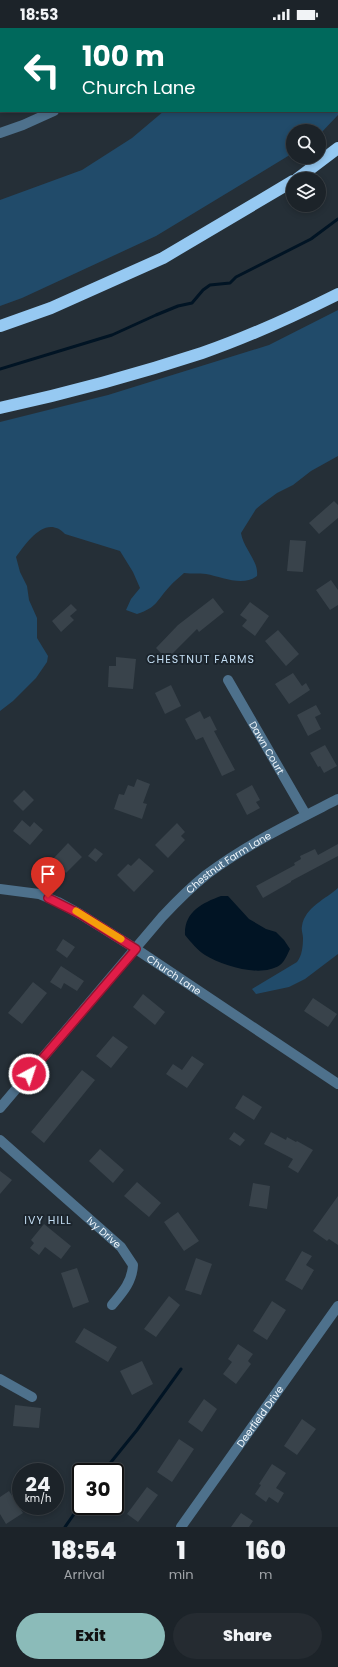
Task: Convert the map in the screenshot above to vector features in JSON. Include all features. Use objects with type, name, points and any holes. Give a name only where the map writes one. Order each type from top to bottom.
[{"type":"highway","points":[[306,172],[338,148]]},
{"type":"highway","points":[[0,326],[51,308],[163,258],[286,185]]},
{"type":"highway","points":[[0,408],[71,392],[203,352],[298,314],[338,294]]},
{"type":"street","points":[[0,133],[23,125],[52,112]]},
{"type":"street","name":"Dawn Court","points":[[228,680],[306,815]]},
{"type":"street","name":"Chestnut Farm Lane","points":[[0,1108],[178,900],[206,875],[229,859],[255,843],[338,799]]},
{"type":"street","name":"Church Lane","points":[[0,889],[39,894],[80,914],[136,949],[338,1084]]},
{"type":"street","name":"Ivy Drive","points":[[0,1140],[121,1247],[129,1257],[134,1265],[130,1282],[112,1305]]},
{"type":"street","name":"Deerfield Drive","points":[[181,1527],[338,1307]]},
{"type":"street","points":[[0,1379],[32,1397]]},
{"type":"shaded area","points":[[163,112],[338,112],[338,115],[326,128],[326,124],[286,124],[286,157],[156,236],[22,298],[0,306],[0,200],[82,170],[132,138]]},
{"type":"shaded area","points":[[338,310],[338,456],[311,471],[293,485],[277,493],[256,509],[241,533],[242,539],[256,565],[257,576],[245,581],[239,581],[206,574],[184,573],[172,584],[153,606],[137,614],[126,610],[131,599],[140,588],[133,572],[120,551],[65,534],[58,529],[51,527],[38,532],[31,538],[16,557],[20,572],[27,586],[29,600],[37,618],[37,638],[48,656],[47,662],[36,678],[13,701],[0,711],[0,422],[108,395],[269,345]]},
{"type":"shaded area","points":[[338,888],[338,954],[305,979],[289,987],[256,994],[252,989],[297,962],[302,948],[302,928],[304,919],[317,904]]},
{"type":"shaded area","points":[[221,896],[228,896],[249,919],[266,929],[276,932],[284,940],[290,949],[285,960],[280,965],[272,969],[253,970],[242,969],[222,963],[205,955],[185,935],[185,927],[191,914],[201,905]]},
{"type":"building","points":[[334,501],[338,505],[338,518],[319,534],[309,523]]},
{"type":"building","points":[[290,540],[306,541],[303,572],[287,571]]},
{"type":"building","points":[[331,580],[338,590],[338,605],[330,610],[316,590]]},
{"type":"building","points":[[213,598],[224,612],[199,632],[197,629],[167,659],[156,648],[178,625]]},
{"type":"building","points":[[250,602],[269,616],[255,636],[242,626],[247,620],[240,615]]},
{"type":"building","points":[[71,604],[77,610],[70,616],[74,620],[61,632],[52,621]]},
{"type":"building","points":[[278,630],[299,654],[286,666],[265,641]]},
{"type":"building","points":[[116,657],[136,659],[133,689],[108,687],[109,666],[116,666]]},
{"type":"building","points":[[293,673],[302,686],[306,683],[310,690],[289,704],[275,684]]},
{"type":"building","points":[[171,685],[181,706],[165,714],[155,693]]},
{"type":"building","points":[[316,705],[321,714],[315,717],[321,729],[308,736],[297,715]]},
{"type":"building","points":[[200,711],[204,719],[210,716],[217,730],[214,731],[235,770],[222,776],[203,737],[196,740],[185,719]]},
{"type":"building","points":[[325,745],[337,766],[324,773],[320,766],[318,767],[310,753]]},
{"type":"building","points":[[137,779],[150,784],[143,803],[147,804],[142,819],[114,809],[119,794],[124,795],[128,785],[134,787]]},
{"type":"building","points":[[252,785],[260,800],[256,802],[260,808],[247,815],[236,794]]},
{"type":"building","points":[[24,790],[34,800],[23,811],[13,801]]},
{"type":"building","points":[[22,820],[30,827],[34,822],[43,830],[30,845],[13,831]]},
{"type":"building","points":[[177,823],[185,832],[181,836],[185,840],[168,858],[155,845]]},
{"type":"building","points":[[68,843],[82,857],[66,873],[53,859]]},
{"type":"building","points":[[338,844],[338,856],[263,898],[256,886],[295,865],[294,863],[301,859],[300,856],[315,849],[318,855]]},
{"type":"building","points":[[95,848],[103,854],[96,862],[88,856]]},
{"type":"building","points":[[139,858],[154,871],[134,892],[117,875],[128,864],[131,866]]},
{"type":"building","points":[[63,939],[75,947],[67,958],[56,950]]},
{"type":"building","points":[[61,966],[84,981],[77,991],[64,983],[61,989],[50,982]]},
{"type":"building","points":[[33,982],[47,993],[22,1024],[8,1013]]},
{"type":"building","points":[[143,994],[165,1012],[155,1025],[133,1007]]},
{"type":"building","points":[[313,998],[337,1014],[328,1027],[304,1011]]},
{"type":"building","points":[[113,1036],[128,1047],[111,1068],[96,1056]]},
{"type":"building","points":[[192,1056],[204,1064],[187,1088],[166,1074],[173,1064],[182,1070]]},
{"type":"building","points":[[82,1070],[95,1080],[44,1143],[31,1132]]},
{"type":"building","points":[[243,1095],[262,1107],[254,1120],[235,1108]]},
{"type":"building","points":[[234,1132],[245,1140],[240,1146],[229,1139]]},
{"type":"building","points":[[271,1132],[286,1140],[287,1137],[296,1142],[297,1141],[313,1150],[298,1173],[288,1167],[293,1159],[264,1144]]},
{"type":"building","points":[[100,1149],[124,1170],[113,1183],[89,1161]]},
{"type":"building","points":[[0,1171],[12,1180],[0,1194]]},
{"type":"building","points":[[137,1182],[161,1203],[149,1217],[124,1196]]},
{"type":"building","points":[[253,1183],[270,1186],[267,1209],[249,1206]]},
{"type":"building","points":[[338,1196],[338,1245],[329,1239],[327,1241],[313,1231]]},
{"type":"building","points":[[178,1212],[199,1241],[184,1251],[164,1222]]},
{"type":"building","points":[[44,1224],[71,1246],[61,1259],[45,1247],[39,1255],[30,1248],[34,1243],[31,1240]]},
{"type":"building","points":[[302,1251],[312,1256],[306,1265],[314,1270],[302,1290],[285,1280]]},
{"type":"building","points":[[196,1258],[212,1264],[201,1295],[185,1290]]},
{"type":"building","points":[[77,1268],[89,1302],[73,1308],[61,1273]]},
{"type":"building","points":[[169,1296],[180,1305],[156,1337],[144,1329]]},
{"type":"building","points":[[272,1301],[286,1310],[267,1340],[253,1331]]},
{"type":"building","points":[[84,1328],[117,1347],[108,1362],[75,1342]]},
{"type":"building","points":[[238,1344],[253,1354],[248,1361],[251,1364],[236,1384],[223,1374],[232,1362],[228,1359]]},
{"type":"building","points":[[142,1361],[153,1384],[132,1395],[120,1371]]},
{"type":"building","points":[[204,1399],[217,1409],[202,1432],[188,1422]]},
{"type":"building","points":[[15,1405],[41,1408],[39,1428],[13,1426]]},
{"type":"building","points":[[302,1419],[316,1429],[297,1455],[284,1446]]},
{"type":"building","points":[[179,1439],[194,1449],[172,1482],[157,1472]]},
{"type":"building","points":[[272,1464],[286,1473],[276,1488],[284,1493],[278,1503],[269,1497],[266,1502],[255,1494],[261,1485],[259,1484]]},
{"type":"building","points":[[147,1487],[158,1495],[138,1522],[127,1514]]},
{"type":"building","points":[[9,1491],[12,1496],[12,1515],[20,1515],[6,1524],[0,1514],[0,1497]]},
{"type":"building","points":[[241,1513],[253,1521],[249,1527],[231,1527]]},
{"type":"waterway","points":[[0,369],[112,335],[178,306],[192,303],[203,290],[210,285],[230,283],[236,277],[311,239],[338,219]]},
{"type":"waterway","points":[[110,1463],[137,1430],[181,1369]]},
{"type":"waterway","points":[[65,1527],[73,1515]]},
{"type":"slow traffic","points":[[76,911],[121,939]]},
{"type":"district","name":"CHESTNUT FARMS","points":[[201,659]]},
{"type":"district","name":"IVY HILL","points":[[48,1220]]},
{"type":"route","points":[[29,1074],[136,949],[80,914],[48,898]]}]
